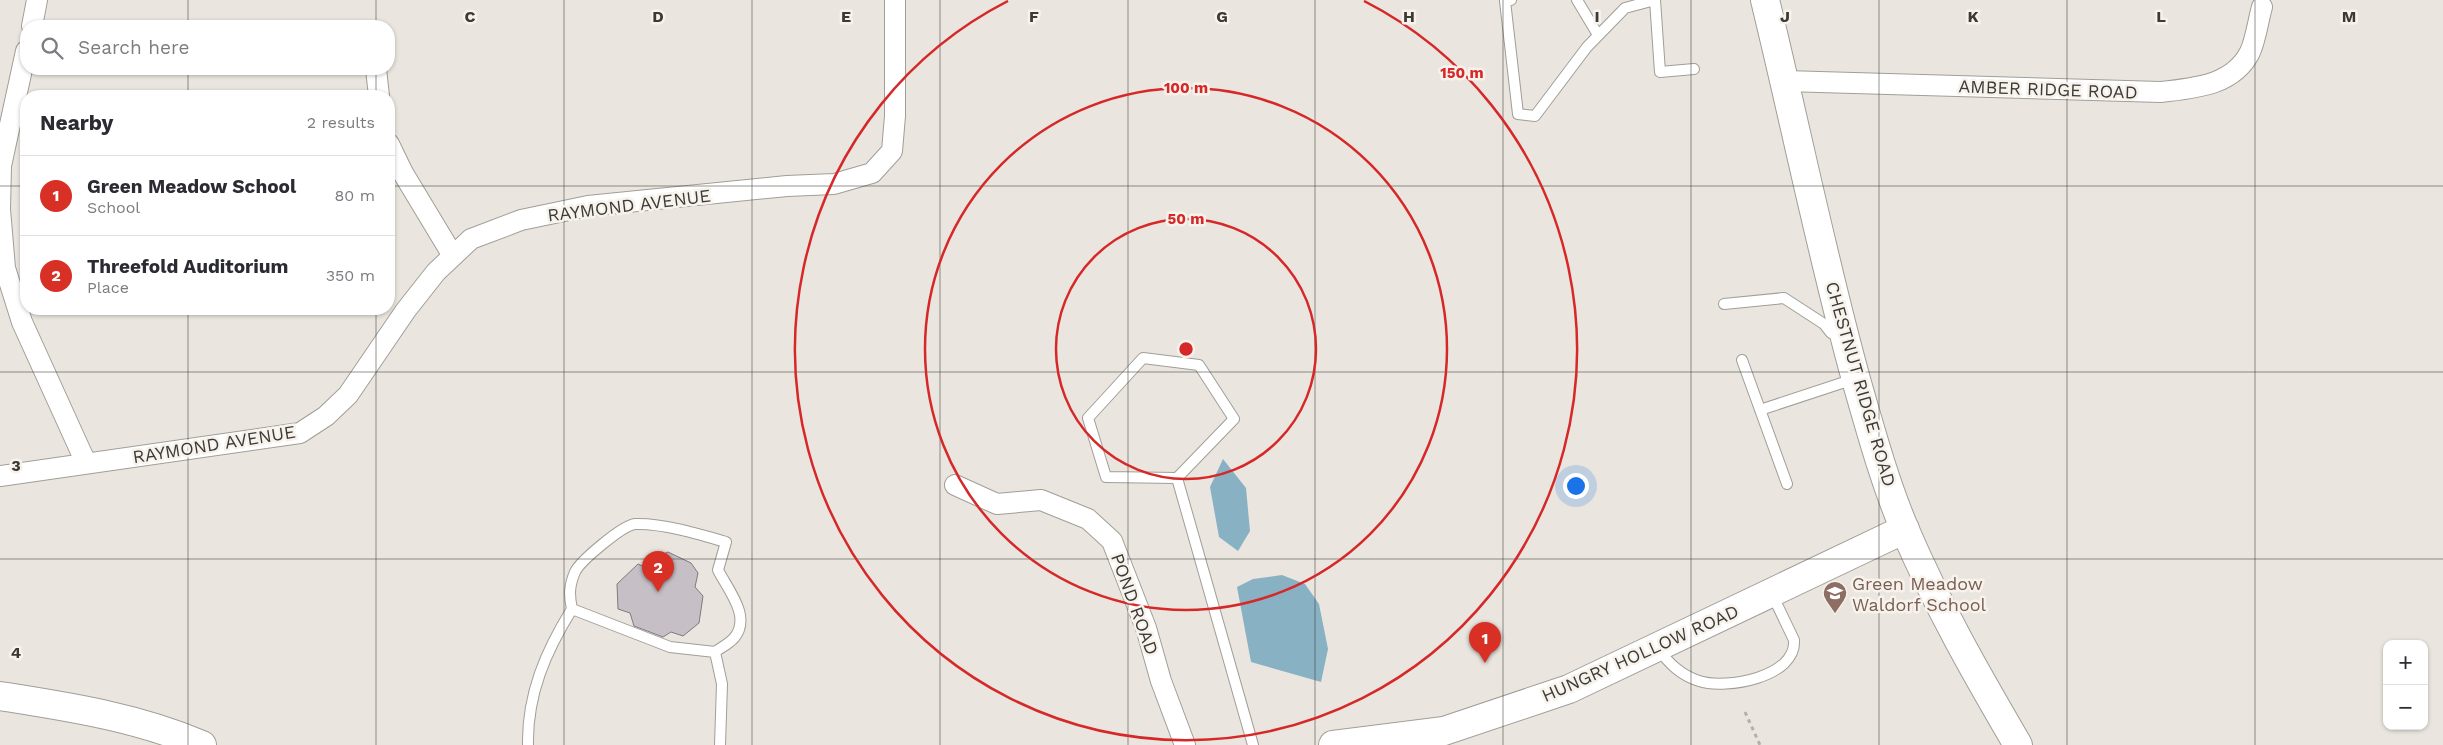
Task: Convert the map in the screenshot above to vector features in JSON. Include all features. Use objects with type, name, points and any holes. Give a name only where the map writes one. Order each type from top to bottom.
[{"type":"street","points":[[33,20],[37,0]]},
{"type":"street","name":"RAYMOND AVENUE","points":[[0,476],[300,433],[326,416],[348,395],[406,310],[436,272],[471,239],[521,220],[588,206],[777,187],[834,184],[872,173],[892,151],[895,116],[895,0]]},
{"type":"street","name":"CHESTNUT RIDGE ROAD","points":[[1765,0],[1844,334],[1870,428],[1905,529],[1938,602],[1975,672],[2018,745]]},
{"type":"street","name":"AMBER RIDGE ROAD","points":[[1785,81],[2161,92],[2201,87],[2232,75],[2250,52],[2262,7]]},
{"type":"street","points":[[21,75],[1,166],[0,209],[5,268],[22,322],[86,463]]},
{"type":"street","points":[[377,75],[378,90]]},
{"type":"street","points":[[395,156],[453,256]]},
{"type":"street","name":"POND ROAD","points":[[955,485],[997,504],[1041,500],[1088,519],[1112,541],[1146,628],[1162,681],[1185,745]]},
{"type":"street","name":"HUNGRY HOLLOW ROAD","points":[[1333,745],[1394,741],[1444,731],[1560,692],[1905,529]]},
{"type":"street","points":[[0,696],[139,722],[202,745]]},
{"type":"lane","points":[[1511,0],[1506,0],[1518,114],[1535,116],[1598,35],[1624,8],[1655,0],[1660,72],[1694,69]]},
{"type":"lane","points":[[1577,0],[1598,35]]},
{"type":"lane","points":[[1724,304],[1784,298],[1824,324],[1831,333],[1844,334]]},
{"type":"lane","points":[[1142,358],[1199,366],[1234,419],[1176,478],[1106,477],[1088,418],[1142,358]]},
{"type":"lane","points":[[1742,360],[1787,484]]},
{"type":"lane","points":[[1760,410],[1856,378]]},
{"type":"lane","points":[[1176,478],[1253,745]]},
{"type":"lane","points":[[528,745],[528,722],[534,685],[554,638],[572,609],[568,593],[576,570],[613,535],[633,524],[697,533],[726,542],[718,570],[740,609],[741,622],[734,638],[715,652],[670,647],[572,609]]},
{"type":"lane","points":[[1656,648],[1678,672],[1710,684],[1724,685],[1746,681],[1769,672],[1786,663],[1795,648],[1794,640],[1771,593]]},
{"type":"lane","points":[[715,652],[722,684],[720,745]]},
{"type":"path","points":[[1744,712],[1760,745]]},
{"type":"water","points":[[1223,459],[1246,488],[1250,531],[1238,551],[1219,537],[1210,487]]},
{"type":"water","points":[[1282,575],[1305,584],[1319,604],[1328,649],[1321,682],[1251,662],[1237,587],[1253,579]]},
{"type":"building","points":[[668,552],[691,563],[698,573],[695,587],[703,596],[699,623],[683,636],[671,632],[663,637],[634,626],[630,613],[618,609],[617,584],[638,564],[647,568],[653,559]]},
{"type":"place","name":"Threefold Auditorium","points":[[658,592]]},
{"type":"place","name":"Green Meadow Waldorf School","points":[[1835,614]]},
{"type":"place","name":"Green Meadow School","points":[[1485,663]]}]
